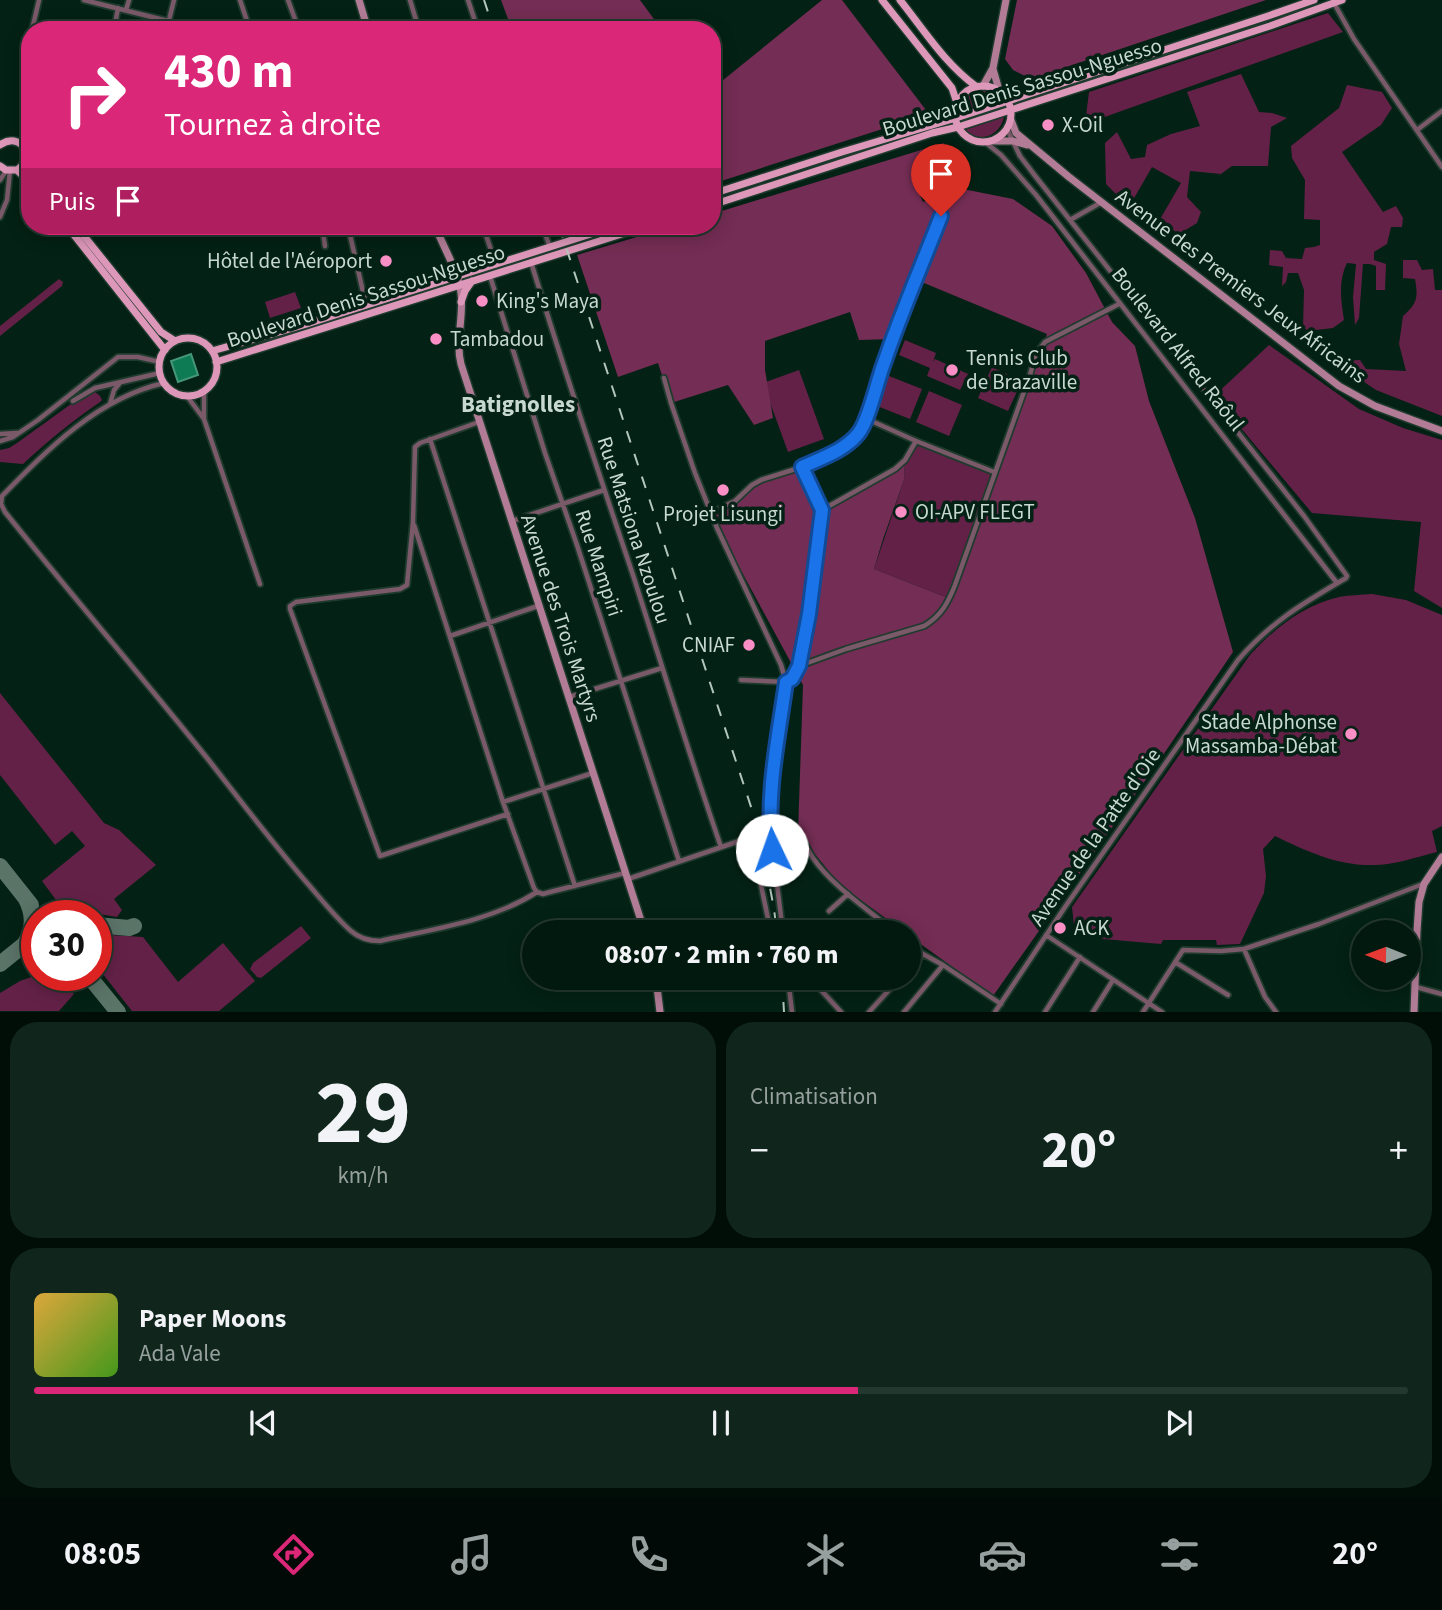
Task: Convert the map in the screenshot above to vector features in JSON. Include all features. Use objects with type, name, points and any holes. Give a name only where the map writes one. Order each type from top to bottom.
[{"type":"main road","points":[[359,0],[365,21]]},
{"type":"main road","points":[[882,0],[952,88],[957,103],[958,127],[969,138],[988,142],[998,138],[1011,120],[1008,101],[999,90],[993,68]]},
{"type":"main road","points":[[900,0],[962,76],[980,86],[999,90]]},
{"type":"main road","points":[[957,103],[969,90],[980,86],[993,68],[1006,0]]},
{"type":"main road","name":"Boulevard Denis Sassou-Nguesso","points":[[721,191],[956,118],[1314,0]]},
{"type":"main road","name":"Boulevard Denis Sassou-Nguesso","points":[[721,202],[1338,2]]},
{"type":"main road","name":"Avenue des Premiers Jeux Africains","points":[[1011,120],[1016,133],[1100,203],[1339,386],[1375,406],[1442,431]]},
{"type":"main road","points":[[2,141],[21,144]]},
{"type":"main road","name":"Avenue des Premiers Jeux Africains","points":[[988,142],[1013,141],[1031,146]]},
{"type":"main road","points":[[73,235],[165,349]]},
{"type":"main road","points":[[82,235],[161,332],[175,341]]},
{"type":"main road","name":"Avenue des Trois Martyrs","points":[[438,235],[461,302],[459,356],[641,920]]},
{"type":"main road","name":"Boulevard Denis Sassou-Nguesso","points":[[216,362],[588,235]]},
{"type":"main road","name":"Boulevard Denis Sassou-Nguesso","points":[[212,351],[455,282],[472,281],[618,235]]},
{"type":"main road","points":[[461,302],[472,281]]},
{"type":"main road","name":"Avenue des Trois Martyrs","points":[[455,282],[460,311]]},
{"type":"main road","points":[[186,338],[206,344],[216,362],[212,383],[194,396],[172,391],[164,383],[160,373],[159,362],[165,349],[175,341],[186,338]]},
{"type":"main road","points":[[1418,920],[1423,884],[1442,857]]},
{"type":"main road","points":[[657,990],[660,1012]]},
{"type":"main road","points":[[1414,1012],[1415,990]]},
{"type":"street","points":[[34,21],[39,0]]},
{"type":"street","points":[[84,0],[172,21]]},
{"type":"street","points":[[126,10],[129,0]]},
{"type":"street","points":[[169,20],[174,0]]},
{"type":"street","points":[[240,0],[247,21]]},
{"type":"street","points":[[288,0],[296,21]]},
{"type":"street","points":[[410,0],[416,21]]},
{"type":"street","points":[[468,0],[475,21]]},
{"type":"street","points":[[1338,2],[1354,39],[1442,167]]},
{"type":"street","points":[[116,21],[118,8]]},
{"type":"street","points":[[1417,130],[1442,111]]},
{"type":"street","name":"Boulevard Alfred Raôul","points":[[1007,129],[1020,156],[1296,505],[1345,574]]},
{"type":"street","name":"Boulevard Alfred Raôul","points":[[988,142],[1025,181],[1337,583]]},
{"type":"street","points":[[0,180],[8,169]]},
{"type":"street","points":[[0,217],[9,192],[8,169]]},
{"type":"street","points":[[712,512],[740,497],[761,480],[802,467],[838,450],[861,430],[867,419],[887,353],[951,191]]},
{"type":"street","points":[[1070,220],[1100,203]]},
{"type":"street","points":[[323,235],[324,246]]},
{"type":"street","points":[[350,235],[366,306]]},
{"type":"street","points":[[487,235],[496,265]]},
{"type":"street","points":[[545,235],[550,247]]},
{"type":"street","name":"Rue Matsiona Nzoulou","points":[[531,262],[721,847]]},
{"type":"street","name":"Rue Mampiri","points":[[489,275],[679,861]]},
{"type":"street","points":[[799,666],[924,626],[940,614],[949,599],[1036,354],[1042,345],[1058,334],[1119,304]]},
{"type":"street","points":[[0,441],[20,433],[118,357],[138,357],[159,362]]},
{"type":"street","points":[[73,401],[95,388],[160,373]]},
{"type":"street","points":[[664,378],[718,528],[786,682],[774,757],[770,827],[781,920]]},
{"type":"street","points":[[110,405],[114,390],[120,383]]},
{"type":"street","points":[[164,383],[145,388],[110,405],[64,435],[2,496],[1,504],[5,512],[155,692],[279,851],[351,931],[360,937],[380,941],[465,921],[500,910],[537,892]]},
{"type":"street","points":[[204,391],[204,419]]},
{"type":"street","points":[[187,396],[204,419],[260,584]]},
{"type":"street","points":[[867,419],[994,472]]},
{"type":"street","points":[[479,422],[415,447],[409,575],[404,588],[296,602],[290,606],[380,856],[508,814]]},
{"type":"street","points":[[0,433],[20,433]]},
{"type":"street","points":[[430,439],[575,886]]},
{"type":"street","points":[[822,510],[895,469],[905,460],[916,441]]},
{"type":"street","points":[[741,680],[786,682],[792,679],[799,666],[809,614],[822,510],[802,467]]},
{"type":"street","points":[[511,521],[604,490]]},
{"type":"street","points":[[413,522],[503,802],[537,892],[543,894],[627,876],[750,836],[753,838],[769,920]]},
{"type":"street","name":"Avenue de la Patte d'Oie","points":[[995,1012],[1238,660],[1274,624],[1316,594],[1346,578],[1345,574]]},
{"type":"street","points":[[450,636],[538,606]]},
{"type":"street","points":[[568,697],[662,668]]},
{"type":"street","points":[[503,802],[593,773]]},
{"type":"street","points":[[772,850],[801,837],[814,858],[848,894],[881,920]]},
{"type":"street","points":[[1143,1012],[1183,950],[1244,950],[1423,884]]},
{"type":"street","points":[[829,911],[848,894]]},
{"type":"street","points":[[1046,935],[1162,1012]]},
{"type":"street","points":[[1244,950],[1265,997],[1276,1012]]},
{"type":"street","points":[[923,954],[1001,1004]]},
{"type":"street","points":[[1045,1012],[1080,957]]},
{"type":"street","points":[[1175,962],[1228,995]]},
{"type":"street","points":[[904,1012],[943,965]]},
{"type":"street","points":[[1093,1012],[1113,980]]},
{"type":"street","points":[[1421,989],[1442,994]]},
{"type":"street","points":[[790,990],[792,1012]]},
{"type":"street","points":[[821,990],[841,1012]]},
{"type":"street","points":[[869,1012],[888,991]]},
{"type":"shaded area","points":[[501,0],[640,0],[655,21],[509,21]]},
{"type":"shaded area","points":[[822,0],[842,0],[929,114],[721,181],[721,82]]},
{"type":"shaded area","points":[[1017,0],[1266,0],[1031,79],[1013,70],[1005,59]]},
{"type":"shaded area","points":[[1328,13],[1343,32],[1085,124],[1089,92]]},
{"type":"shaded area","points":[[1241,74],[1259,112],[1287,118],[1271,127],[1268,166],[1232,166],[1221,174],[1190,171],[1187,197],[1201,212],[1197,223],[1179,234],[1159,221],[1181,183],[1152,167],[1133,200],[1116,194],[1106,184],[1105,143],[1117,132],[1131,159],[1145,157],[1147,145],[1171,134],[1200,126],[1187,92]]},
{"type":"shaded area","points":[[1347,85],[1382,92],[1392,108],[1381,125],[1342,152],[1383,212],[1396,206],[1403,218],[1402,227],[1391,227],[1387,244],[1374,252],[1374,260],[1386,264],[1385,290],[1376,290],[1376,266],[1363,264],[1359,318],[1355,325],[1353,297],[1356,264],[1347,263],[1341,284],[1344,320],[1333,328],[1308,331],[1303,327],[1304,290],[1298,273],[1288,273],[1282,286],[1283,267],[1269,265],[1270,250],[1282,251],[1286,258],[1302,259],[1305,248],[1320,245],[1320,220],[1304,219],[1305,180],[1292,158],[1291,146],[1339,108]]},
{"type":"shaded area","points":[[979,90],[992,92],[998,98],[959,112],[965,98]]},
{"type":"shaded area","points":[[1004,117],[998,129],[988,136],[976,137],[965,130]]},
{"type":"shaded area","points":[[944,143],[952,176],[919,193],[923,202],[958,188],[1013,199],[1052,226],[1086,273],[1112,322],[1135,346],[1149,401],[1195,518],[1233,652],[993,996],[921,944],[921,920],[888,920],[840,885],[798,833],[803,685],[712,512],[752,486],[802,467],[822,510],[905,460],[904,480],[874,569],[948,598],[1047,334],[924,283],[912,292],[894,339],[859,340],[850,312],[765,341],[765,370],[773,418],[754,425],[728,385],[671,403],[658,363],[618,377],[577,255],[643,235],[721,235],[721,211]]},
{"type":"shaded area","points":[[1403,260],[1417,260],[1422,270],[1433,269],[1435,290],[1442,290],[1442,416],[1376,390],[1333,361],[1360,360],[1366,369],[1406,371],[1399,344],[1403,316],[1412,307],[1416,291],[1415,279],[1403,278]]},
{"type":"shaded area","points":[[59,279],[63,282],[62,286],[0,336],[0,326]]},
{"type":"shaded area","points":[[295,292],[301,308],[270,318],[265,302]]},
{"type":"shaded area","points":[[905,340],[936,353],[933,362],[935,359],[968,374],[960,390],[927,376],[930,368],[899,355]]},
{"type":"shaded area","points":[[1269,345],[1359,409],[1403,428],[1442,440],[1442,608],[1414,591],[1421,522],[1312,513],[1214,396]]},
{"type":"shaded area","points":[[191,354],[198,375],[178,382],[171,361]]},
{"type":"shaded area","points":[[992,367],[1022,381],[1008,411],[978,398]]},
{"type":"shaded area","points":[[799,370],[824,439],[788,452],[763,383]]},
{"type":"shaded area","points":[[889,376],[922,389],[910,419],[877,406]]},
{"type":"shaded area","points":[[94,391],[102,400],[23,464],[0,462],[0,450],[17,443]]},
{"type":"shaded area","points":[[929,391],[962,405],[949,436],[916,422]]},
{"type":"shaded area","points":[[916,441],[994,472],[948,598],[874,569],[904,480],[905,460]]},
{"type":"shaded area","points":[[1372,594],[1406,600],[1442,615],[1442,826],[1432,831],[1437,852],[1389,864],[1360,865],[1322,856],[1275,836],[1263,849],[1266,876],[1264,893],[1240,944],[1217,945],[1216,940],[1163,940],[1161,944],[1103,939],[1074,926],[1072,907],[1250,655],[1279,627],[1313,606],[1339,597]]},
{"type":"shaded area","points":[[0,693],[104,823],[119,830],[156,865],[114,899],[122,910],[117,917],[112,916],[112,900],[56,900],[42,881],[85,846],[72,831],[55,845],[0,775]]},
{"type":"shaded area","points":[[301,926],[311,938],[261,978],[257,977],[250,969],[253,963]]},
{"type":"shaded area","points":[[112,935],[143,937],[178,982],[223,943],[255,981],[219,1011],[132,1011],[112,986]]},
{"type":"shaded area","points":[[20,981],[21,991],[70,991],[74,994],[59,1011],[0,1011],[0,993]]},
{"type":"taxiway","points":[[0,866],[27,900]]},
{"type":"taxiway","points":[[112,926],[134,926]]},
{"type":"taxiway","points":[[0,964],[21,947]]},
{"type":"taxiway","points":[[101,991],[118,1012]]},
{"type":"railway","points":[[484,0],[491,21]]},
{"type":"railway","points":[[562,235],[760,834],[775,920]]},
{"type":"railway","points":[[783,990],[784,1012]]},
{"type":"place","name":"X-Oil","points":[[1048,125]]},
{"type":"place","name":"Hôtel de l'Aéroport","points":[[386,261]]},
{"type":"place","name":"King's Maya","points":[[482,301]]},
{"type":"place","name":"Tambadou","points":[[436,339]]},
{"type":"place","name":"Tennis Club de Brazaville","points":[[952,370]]},
{"type":"place","name":"Projet Lisungi","points":[[723,490]]},
{"type":"place","name":"OI-APV FLEGT","points":[[901,512]]},
{"type":"place","name":"CNIAF","points":[[749,645]]},
{"type":"place","name":"Stade Alphonse Massamba-Débat","points":[[1351,734]]},
{"type":"place","name":"ACK","points":[[1060,928]]},
{"type":"district","name":"Batignolles","points":[[518,404]]},
{"type":"route","points":[[772,850],[770,827],[774,757],[786,682],[792,679],[799,666],[809,614],[822,510],[802,467],[838,450],[861,430],[867,419],[891,341],[941,216]]}]
